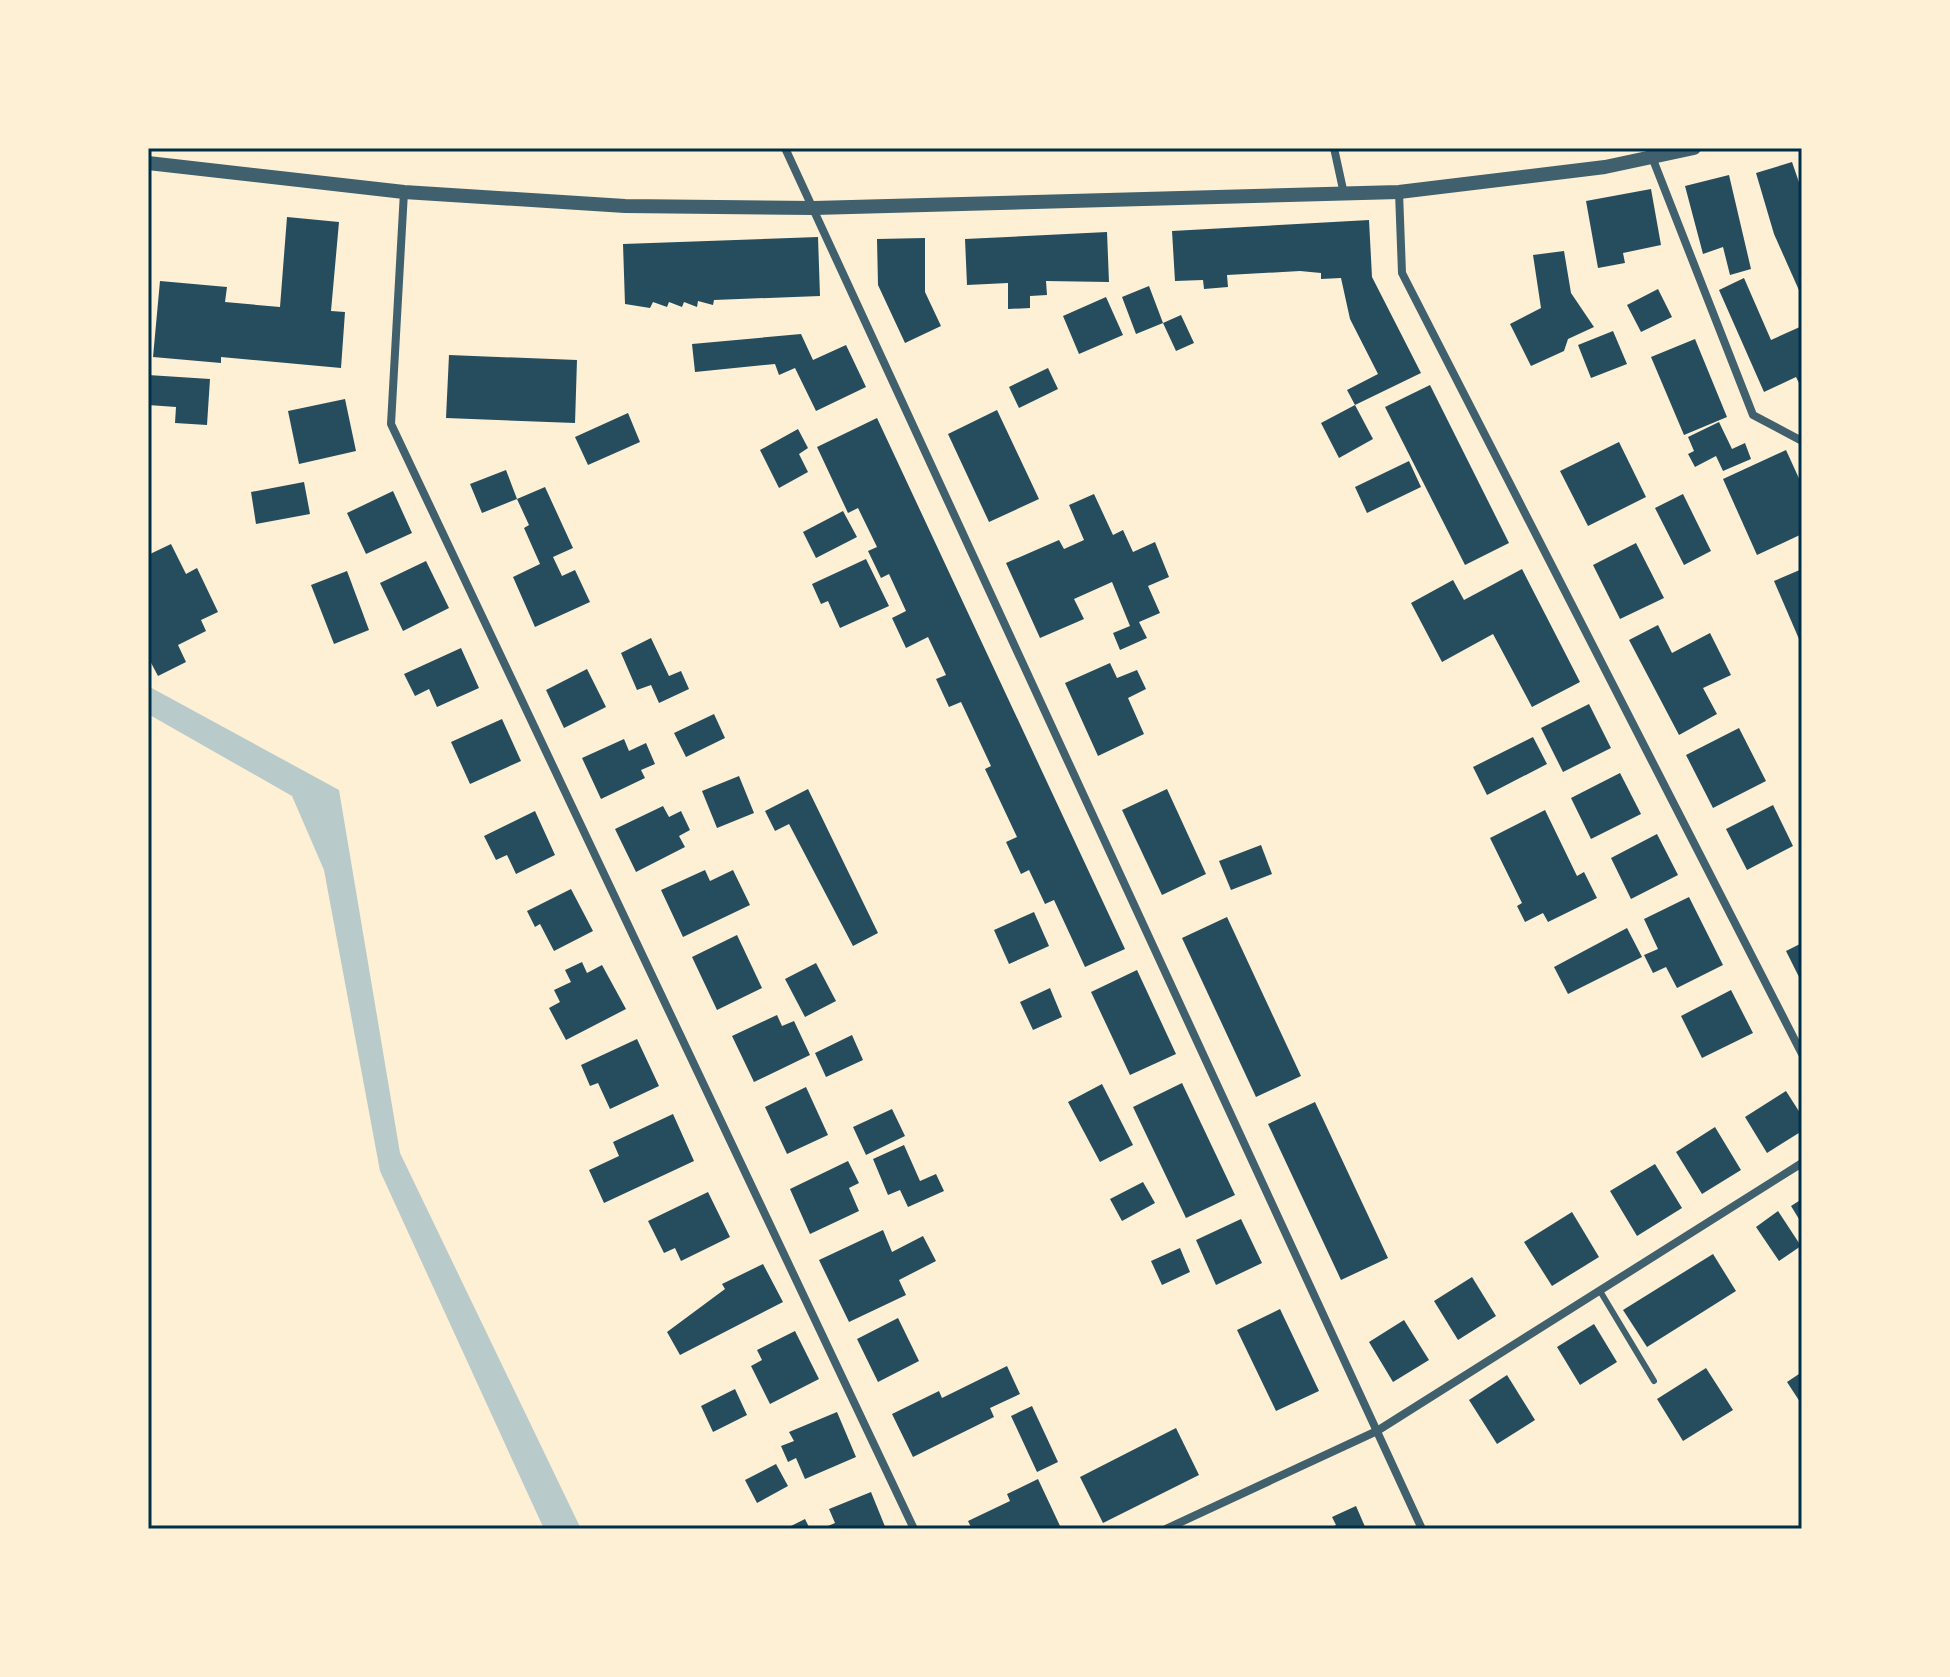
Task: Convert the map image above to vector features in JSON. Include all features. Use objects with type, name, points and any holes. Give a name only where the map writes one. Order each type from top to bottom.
[{"type":"street","points":[[785,148],[1422,1529]]},
{"type":"street","points":[[1334,148],[1344,195]]},
{"type":"street","points":[[148,163],[404,192],[625,206],[814,208],[1399,192],[1539,176],[1694,148]]},
{"type":"street","points":[[1652,157],[1753,415],[1802,441]]},
{"type":"street","points":[[404,192],[391,424],[914,1529]]},
{"type":"street","points":[[1399,192],[1402,273],[1802,1054]]},
{"type":"street","points":[[1166,1529],[1377,1431],[1802,1163]]},
{"type":"lane","points":[[1600,1291],[1654,1381]]},
{"type":"shaded area","points":[[148,686],[339,790],[400,1153],[581,1529],[544,1529],[380,1171],[324,870],[292,796],[148,714]]},
{"type":"building","points":[[1792,162],[1802,191],[1802,297],[1774,234],[1756,173]]},
{"type":"building","points":[[1729,175],[1751,269],[1730,275],[1723,247],[1703,254],[1685,186]]},
{"type":"building","points":[[1651,189],[1661,245],[1623,253],[1625,263],[1598,268],[1586,201]]},
{"type":"building","points":[[287,217],[339,222],[331,311],[345,312],[341,368],[221,357],[221,363],[153,357],[160,281],[227,287],[225,302],[280,307]]},
{"type":"building","points":[[1369,220],[1372,277],[1421,373],[1355,405],[1347,390],[1378,374],[1350,319],[1341,278],[1321,279],[1321,273],[1300,271],[1227,275],[1228,287],[1204,289],[1203,280],[1175,281],[1172,231]]},
{"type":"building","points":[[1107,232],[1109,282],[1046,281],[1047,295],[1030,296],[1030,308],[1008,309],[1008,283],[967,285],[965,239]]},
{"type":"building","points":[[818,237],[820,296],[714,300],[713,305],[698,301],[697,307],[684,302],[682,307],[669,302],[667,307],[653,302],[650,308],[625,304],[623,244]]},
{"type":"building","points":[[925,238],[925,292],[941,326],[905,343],[878,285],[877,239]]},
{"type":"building","points":[[1564,251],[1571,293],[1594,327],[1568,339],[1564,351],[1531,366],[1510,324],[1541,308],[1533,255]]},
{"type":"building","points":[[1744,278],[1771,340],[1802,326],[1802,389],[1796,377],[1764,392],[1719,290]]},
{"type":"building","points":[[1149,286],[1163,323],[1136,334],[1122,297]]},
{"type":"building","points":[[1658,289],[1672,317],[1641,332],[1627,305]]},
{"type":"building","points":[[1106,297],[1123,335],[1079,354],[1063,316]]},
{"type":"building","points":[[1181,315],[1194,343],[1176,351],[1163,323]]},
{"type":"building","points":[[1613,331],[1627,364],[1591,378],[1578,345]]},
{"type":"building","points":[[801,334],[813,360],[846,345],[866,387],[816,411],[795,368],[779,375],[775,364],[695,372],[692,344]]},
{"type":"building","points":[[1695,339],[1727,417],[1684,435],[1651,357]]},
{"type":"building","points":[[449,355],[577,360],[575,423],[446,418]]},
{"type":"building","points":[[1048,368],[1058,389],[1019,408],[1009,387]]},
{"type":"building","points":[[148,375],[210,379],[207,425],[175,423],[176,407],[148,405]]},
{"type":"building","points":[[1430,385],[1509,543],[1465,565],[1385,407]]},
{"type":"building","points":[[345,399],[356,451],[299,464],[288,411]]},
{"type":"building","points":[[1355,405],[1373,439],[1339,458],[1321,423]]},
{"type":"building","points":[[997,410],[1039,499],[989,522],[948,434]]},
{"type":"building","points":[[628,413],[640,442],[588,465],[575,437]]},
{"type":"building","points":[[877,418],[1125,949],[1085,967],[1054,900],[1045,904],[1029,870],[1021,874],[1006,842],[1017,837],[985,769],[991,766],[961,702],[949,707],[936,679],[946,675],[928,637],[906,648],[892,618],[906,611],[889,574],[881,578],[868,551],[877,547],[858,508],[848,513],[817,447]]},
{"type":"building","points":[[1719,422],[1732,449],[1745,443],[1751,459],[1723,471],[1716,456],[1695,467],[1688,454],[1694,451],[1688,437]]},
{"type":"building","points":[[798,429],[808,448],[799,454],[808,472],[779,488],[760,450]]},
{"type":"building","points":[[1619,442],[1646,497],[1588,526],[1560,471]]},
{"type":"building","points":[[1786,450],[1802,485],[1802,534],[1757,555],[1723,479]]},
{"type":"building","points":[[1409,461],[1421,487],[1367,513],[1355,487]]},
{"type":"building","points":[[506,470],[517,499],[482,513],[470,484]]},
{"type":"building","points":[[304,482],[310,514],[256,524],[251,492]]},
{"type":"building","points":[[545,487],[573,548],[553,557],[562,576],[575,570],[590,602],[535,627],[513,577],[540,564],[524,528],[529,525],[517,499]]},
{"type":"building","points":[[393,491],[412,533],[366,554],[347,513]]},
{"type":"building","points":[[1094,494],[1113,535],[1123,530],[1133,552],[1155,542],[1169,577],[1148,586],[1160,613],[1139,622],[1147,638],[1120,650],[1113,633],[1130,626],[1112,582],[1074,599],[1084,619],[1040,638],[1006,563],[1059,540],[1064,549],[1084,540],[1069,505]]},
{"type":"building","points":[[1683,494],[1711,551],[1684,565],[1655,508]]},
{"type":"building","points":[[843,511],[857,537],[816,558],[803,532]]},
{"type":"building","points":[[1636,543],[1664,598],[1620,619],[1593,565]]},
{"type":"building","points":[[171,544],[186,574],[197,568],[218,612],[201,620],[206,631],[178,645],[186,662],[158,676],[148,657],[148,555]]},
{"type":"building","points":[[866,559],[889,606],[840,628],[828,601],[821,604],[812,584]]},
{"type":"building","points":[[426,561],[449,608],[403,631],[380,583]]},
{"type":"building","points":[[1522,569],[1580,682],[1532,707],[1493,634],[1442,662],[1411,603],[1453,580],[1464,600]]},
{"type":"building","points":[[1802,569],[1802,646],[1774,581]]},
{"type":"building","points":[[347,571],[369,630],[334,644],[311,585]]},
{"type":"building","points":[[1658,625],[1672,653],[1710,633],[1731,675],[1703,688],[1717,714],[1679,735],[1629,640]]},
{"type":"building","points":[[651,638],[669,676],[681,671],[689,689],[659,703],[651,685],[637,690],[621,653]]},
{"type":"building","points":[[461,648],[479,688],[437,707],[429,689],[415,696],[404,674]]},
{"type":"building","points":[[1110,663],[1117,678],[1137,670],[1146,689],[1128,698],[1144,734],[1098,756],[1065,683]]},
{"type":"building","points":[[587,669],[606,707],[564,728],[546,690]]},
{"type":"building","points":[[1589,704],[1611,748],[1563,772],[1541,728]]},
{"type":"building","points":[[714,714],[725,738],[686,757],[674,733]]},
{"type":"building","points":[[502,719],[521,761],[470,784],[451,742]]},
{"type":"building","points":[[1739,728],[1766,781],[1713,808],[1686,755]]},
{"type":"building","points":[[1533,737],[1547,764],[1487,795],[1473,767]]},
{"type":"building","points":[[624,739],[629,751],[646,743],[655,764],[641,770],[645,778],[601,799],[582,758]]},
{"type":"building","points":[[1620,773],[1641,814],[1591,839],[1571,798]]},
{"type":"building","points":[[739,776],[754,813],[717,828],[702,791]]},
{"type":"building","points":[[808,789],[878,933],[853,946],[789,824],[775,831],[765,811]]},
{"type":"building","points":[[1167,789],[1206,874],[1162,895],[1122,810]]},
{"type":"building","points":[[1773,805],[1793,846],[1747,870],[1726,829]]},
{"type":"building","points":[[663,806],[669,817],[681,811],[690,830],[679,836],[685,847],[636,872],[615,829]]},
{"type":"building","points":[[1545,810],[1577,876],[1584,872],[1597,898],[1548,922],[1543,913],[1525,922],[1517,906],[1522,903],[1490,838]]},
{"type":"building","points":[[535,811],[555,855],[516,874],[507,855],[496,860],[484,836]]},
{"type":"building","points":[[1657,834],[1678,875],[1631,899],[1611,858]]},
{"type":"building","points":[[1261,845],[1272,874],[1231,890],[1219,861]]},
{"type":"building","points":[[705,870],[710,881],[733,870],[750,905],[683,937],[661,890]]},
{"type":"building","points":[[571,889],[593,931],[554,951],[540,924],[535,927],[527,911]]},
{"type":"building","points":[[1689,897],[1723,965],[1677,988],[1666,967],[1653,973],[1644,955],[1658,949],[1644,919]]},
{"type":"building","points":[[1034,912],[1049,946],[1009,964],[994,930]]},
{"type":"building","points":[[1227,917],[1301,1076],[1256,1097],[1182,938]]},
{"type":"building","points":[[1627,928],[1642,957],[1568,994],[1554,967]]},
{"type":"building","points":[[737,935],[762,988],[717,1010],[692,957]]},
{"type":"building","points":[[1802,943],[1802,983],[1786,951]]},
{"type":"building","points":[[582,962],[587,973],[602,965],[626,1009],[566,1040],[549,1008],[560,1002],[554,990],[571,982],[565,970]]},
{"type":"building","points":[[816,963],[836,1001],[805,1017],[785,979]]},
{"type":"building","points":[[1137,970],[1176,1054],[1130,1075],[1091,992]]},
{"type":"building","points":[[1050,988],[1062,1017],[1033,1030],[1020,1002]]},
{"type":"building","points":[[1731,990],[1753,1033],[1702,1058],[1681,1016]]},
{"type":"building","points":[[777,1015],[782,1026],[794,1021],[810,1055],[754,1082],[732,1036]]},
{"type":"building","points":[[852,1035],[863,1060],[826,1077],[815,1053]]},
{"type":"building","points":[[637,1039],[659,1086],[610,1109],[598,1083],[590,1086],[581,1065]]},
{"type":"building","points":[[1182,1083],[1235,1195],[1186,1218],[1133,1107]]},
{"type":"building","points":[[1102,1084],[1133,1145],[1100,1162],[1068,1102]]},
{"type":"building","points":[[806,1087],[828,1135],[787,1154],[765,1107]]},
{"type":"building","points":[[1786,1091],[1802,1116],[1802,1131],[1767,1153],[1745,1117]]},
{"type":"building","points":[[1315,1102],[1388,1258],[1341,1280],[1268,1124]]},
{"type":"building","points":[[892,1109],[905,1136],[866,1155],[853,1127]]},
{"type":"building","points":[[673,1114],[694,1161],[604,1203],[589,1170],[619,1156],[613,1142]]},
{"type":"building","points":[[1715,1127],[1741,1170],[1702,1194],[1676,1152]]},
{"type":"building","points":[[904,1145],[920,1181],[936,1174],[944,1191],[908,1207],[900,1190],[888,1195],[873,1159]]},
{"type":"building","points":[[848,1161],[859,1183],[849,1188],[859,1211],[810,1234],[790,1189]]},
{"type":"building","points":[[1655,1164],[1682,1208],[1637,1236],[1610,1191]]},
{"type":"building","points":[[1143,1182],[1155,1203],[1122,1221],[1110,1199]]},
{"type":"building","points":[[708,1192],[730,1237],[681,1261],[675,1248],[664,1253],[648,1221]]},
{"type":"building","points":[[1802,1199],[1802,1224],[1791,1206]]},
{"type":"building","points":[[1778,1211],[1801,1246],[1779,1261],[1756,1227]]},
{"type":"building","points":[[1572,1212],[1599,1257],[1552,1286],[1524,1242]]},
{"type":"building","points":[[1241,1219],[1262,1263],[1216,1285],[1196,1240]]},
{"type":"building","points":[[883,1230],[892,1252],[923,1236],[936,1261],[899,1280],[906,1295],[849,1322],[819,1260]]},
{"type":"building","points":[[1180,1248],[1190,1272],[1162,1285],[1151,1261]]},
{"type":"building","points":[[1713,1254],[1736,1291],[1647,1347],[1623,1310]]},
{"type":"building","points":[[763,1264],[783,1302],[680,1355],[667,1332],[725,1289],[722,1284]]},
{"type":"building","points":[[1472,1277],[1496,1316],[1458,1340],[1434,1301]]},
{"type":"building","points":[[1280,1309],[1319,1391],[1276,1411],[1237,1330]]},
{"type":"building","points":[[898,1318],[919,1361],[878,1382],[857,1339]]},
{"type":"building","points":[[1404,1320],[1429,1360],[1393,1382],[1369,1342]]},
{"type":"building","points":[[1594,1324],[1617,1362],[1580,1385],[1557,1347]]},
{"type":"building","points":[[795,1331],[819,1379],[770,1404],[751,1366],[762,1360],[757,1350]]},
{"type":"building","points":[[1007,1366],[1020,1394],[990,1408],[994,1417],[913,1457],[892,1414],[939,1391],[942,1398]]},
{"type":"building","points":[[1706,1368],[1733,1410],[1683,1441],[1657,1399]]},
{"type":"building","points":[[1802,1372],[1802,1405],[1787,1382]]},
{"type":"building","points":[[1507,1375],[1535,1420],[1497,1444],[1469,1400]]},
{"type":"building","points":[[735,1389],[747,1415],[713,1432],[701,1406]]},
{"type":"building","points":[[1032,1406],[1058,1462],[1037,1472],[1011,1416]]},
{"type":"building","points":[[837,1412],[856,1457],[805,1479],[796,1458],[788,1462],[781,1446],[794,1441],[789,1432]]},
{"type":"building","points":[[1176,1428],[1199,1475],[1103,1523],[1080,1477]]},
{"type":"building","points":[[776,1464],[788,1486],[757,1503],[745,1480]]},
{"type":"building","points":[[1038,1479],[1061,1528],[972,1529],[968,1521],[1010,1501],[1007,1494]]},
{"type":"building","points":[[871,1492],[886,1529],[821,1529],[835,1523],[829,1509]]},
{"type":"building","points":[[1356,1506],[1366,1529],[1328,1529],[1336,1525],[1332,1517]]},
{"type":"building","points":[[805,1519],[810,1529],[785,1529]]}]
